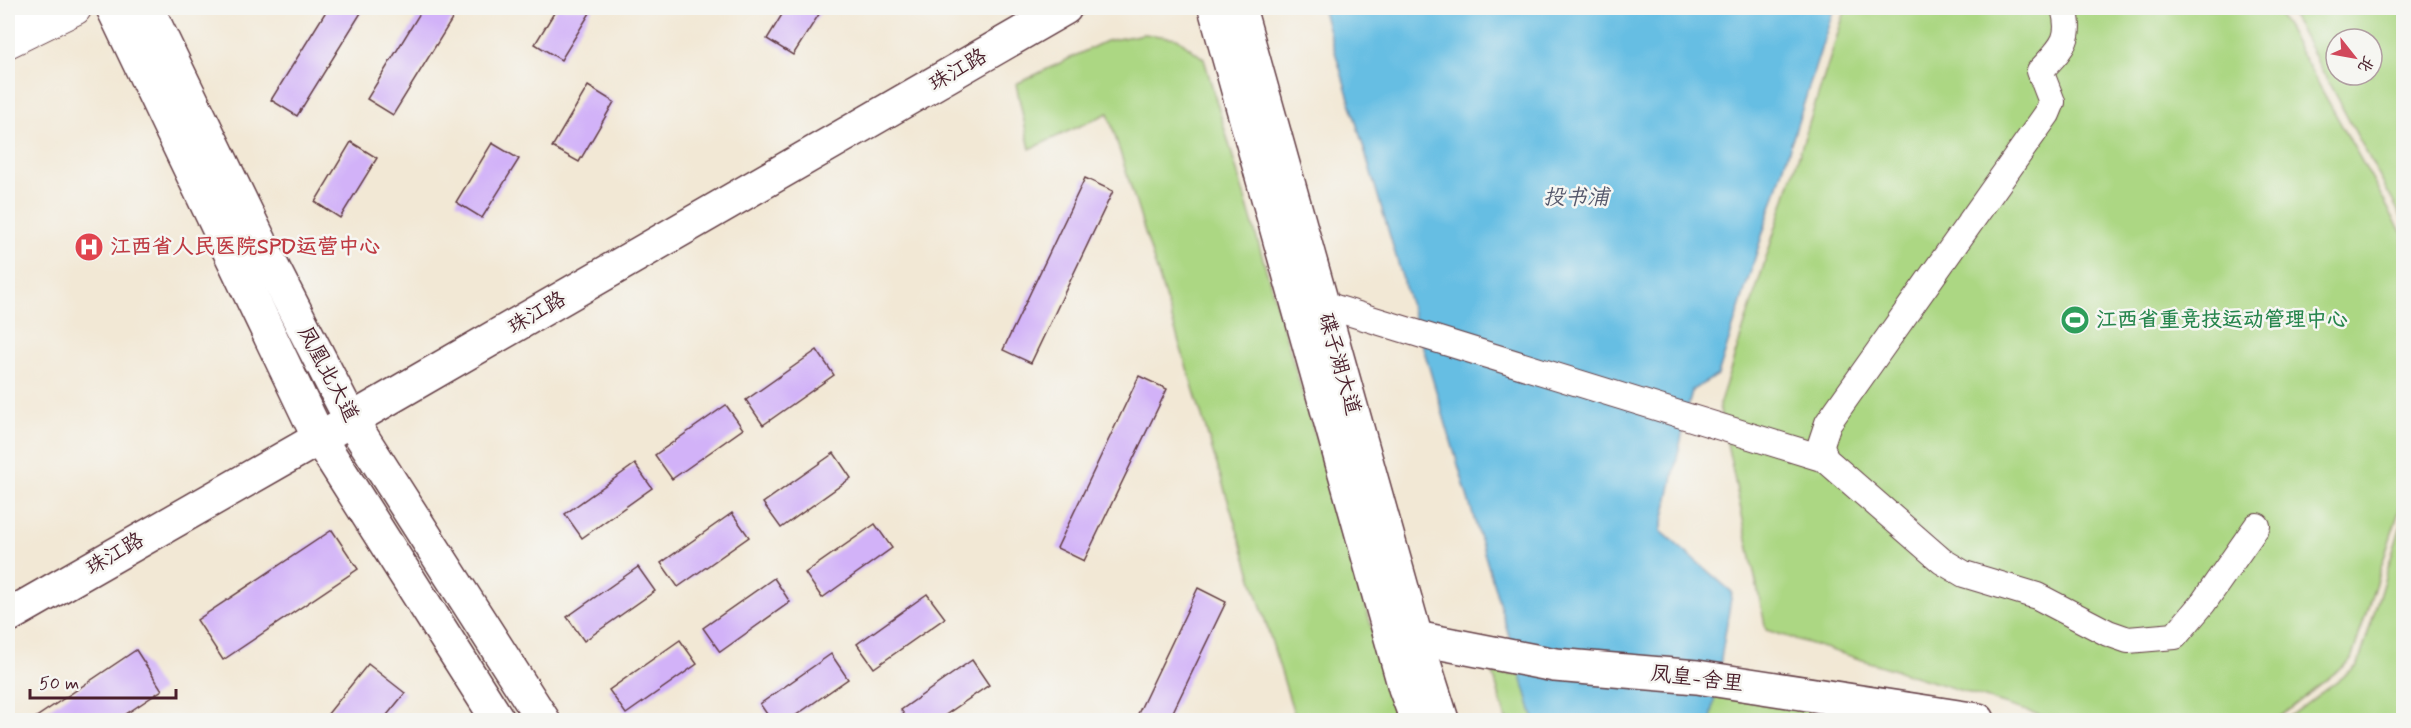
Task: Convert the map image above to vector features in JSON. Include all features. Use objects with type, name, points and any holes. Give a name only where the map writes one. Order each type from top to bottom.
[{"type":"main road","name":"凤凰北大道","points":[[113,8],[319,438],[498,720]]},
{"type":"main road","name":"凤凰北大道","points":[[147,8],[273,268],[351,420],[543,720]]},
{"type":"main road","name":"珠江路","points":[[8,616],[1065,8]]},
{"type":"main road","name":"碟子湖大道","points":[[1215,8],[1395,654],[1417,720]]},
{"type":"main road","name":"碟子湖大道","points":[[1239,8],[1416,638],[1442,720]]},
{"type":"main road","name":"凤皇-舍里","points":[[1416,638],[1555,664],[1697,677],[1854,710],[1978,720]]},
{"type":"street","points":[[8,21],[34,8]]},
{"type":"street","points":[[8,45],[79,8]]},
{"type":"street","points":[[1825,459],[1821,444],[1828,423],[2047,114],[2052,102],[2040,71],[2066,40],[2068,24],[2064,8]]},
{"type":"street","points":[[1322,304],[1825,459],[1950,565],[1965,574],[2037,596],[2108,633],[2128,640],[2175,636],[2204,603],[2257,526]]},
{"type":"green space","name":"江西省重竞技运动管理中心","points":[[1846,8],[2276,8],[2403,235],[2403,499],[2351,660],[2276,720],[2056,720],[1766,630],[1719,405]]},
{"type":"green space","points":[[2288,8],[2403,8],[2403,220],[2331,87],[2384,87],[2384,27],[2324,27],[2324,74]]},
{"type":"green space","points":[[1144,34],[1177,38],[1204,59],[1399,720],[1296,720],[1108,113],[1030,149],[1016,84],[1106,41]]},
{"type":"green space","points":[[2403,519],[2403,720],[2285,720],[2358,665]]},
{"type":"green space","points":[[1493,673],[1740,694],[1895,720],[1506,720]]},
{"type":"water","name":"投书浦","points":[[1322,8],[1834,8],[1718,375],[1692,390],[1661,531],[1732,592],[1711,720],[1534,720]]},
{"type":"building","points":[[328,8],[364,8],[297,116],[271,100]]},
{"type":"building","points":[[423,8],[459,8],[393,115],[367,99]]},
{"type":"building","points":[[557,8],[593,8],[561,60],[535,44]]},
{"type":"building","points":[[786,8],[823,8],[793,55],[767,39]]},
{"type":"building","points":[[588,86],[614,102],[579,162],[552,147]]},
{"type":"building","points":[[351,142],[377,158],[340,218],[315,202]]},
{"type":"building","points":[[492,143],[519,159],[482,218],[456,202]]},
{"type":"building","points":[[1085,178],[1113,191],[1031,363],[1003,350]]},
{"type":"building","points":[[817,350],[834,375],[763,425],[746,400]]},
{"type":"building","points":[[1139,376],[1167,389],[1084,561],[1057,548]]},
{"type":"building","points":[[726,405],[743,429],[672,479],[655,455]]},
{"type":"building","points":[[834,453],[851,478],[781,528],[763,503]]},
{"type":"building","points":[[635,464],[652,488],[582,538],[565,514]]},
{"type":"building","points":[[732,513],[749,537],[678,587],[661,563]]},
{"type":"building","points":[[875,524],[892,548],[822,598],[805,573]]},
{"type":"building","points":[[332,530],[358,569],[223,660],[197,620]]},
{"type":"building","points":[[638,567],[655,591],[584,641],[567,617]]},
{"type":"building","points":[[774,578],[790,602],[720,652],[703,628]]},
{"type":"building","points":[[1198,588],[1226,602],[1169,720],[1135,720]]},
{"type":"building","points":[[927,594],[945,618],[874,668],[857,644]]},
{"type":"building","points":[[680,640],[697,664],[626,714],[609,690]]},
{"type":"building","points":[[136,650],[162,690],[117,720],[32,720]]},
{"type":"building","points":[[831,654],[848,679],[789,720],[771,720],[760,704]]},
{"type":"building","points":[[972,660],[989,685],[938,720],[908,720],[901,710]]},
{"type":"building","points":[[368,664],[405,693],[383,720],[323,720]]},
{"type":"place","name":"江西省人民医院SPD运营中心","points":[[89,247]]},
{"type":"place","name":"江西省重竞技运动管理中心","points":[[2075,320]]}]
